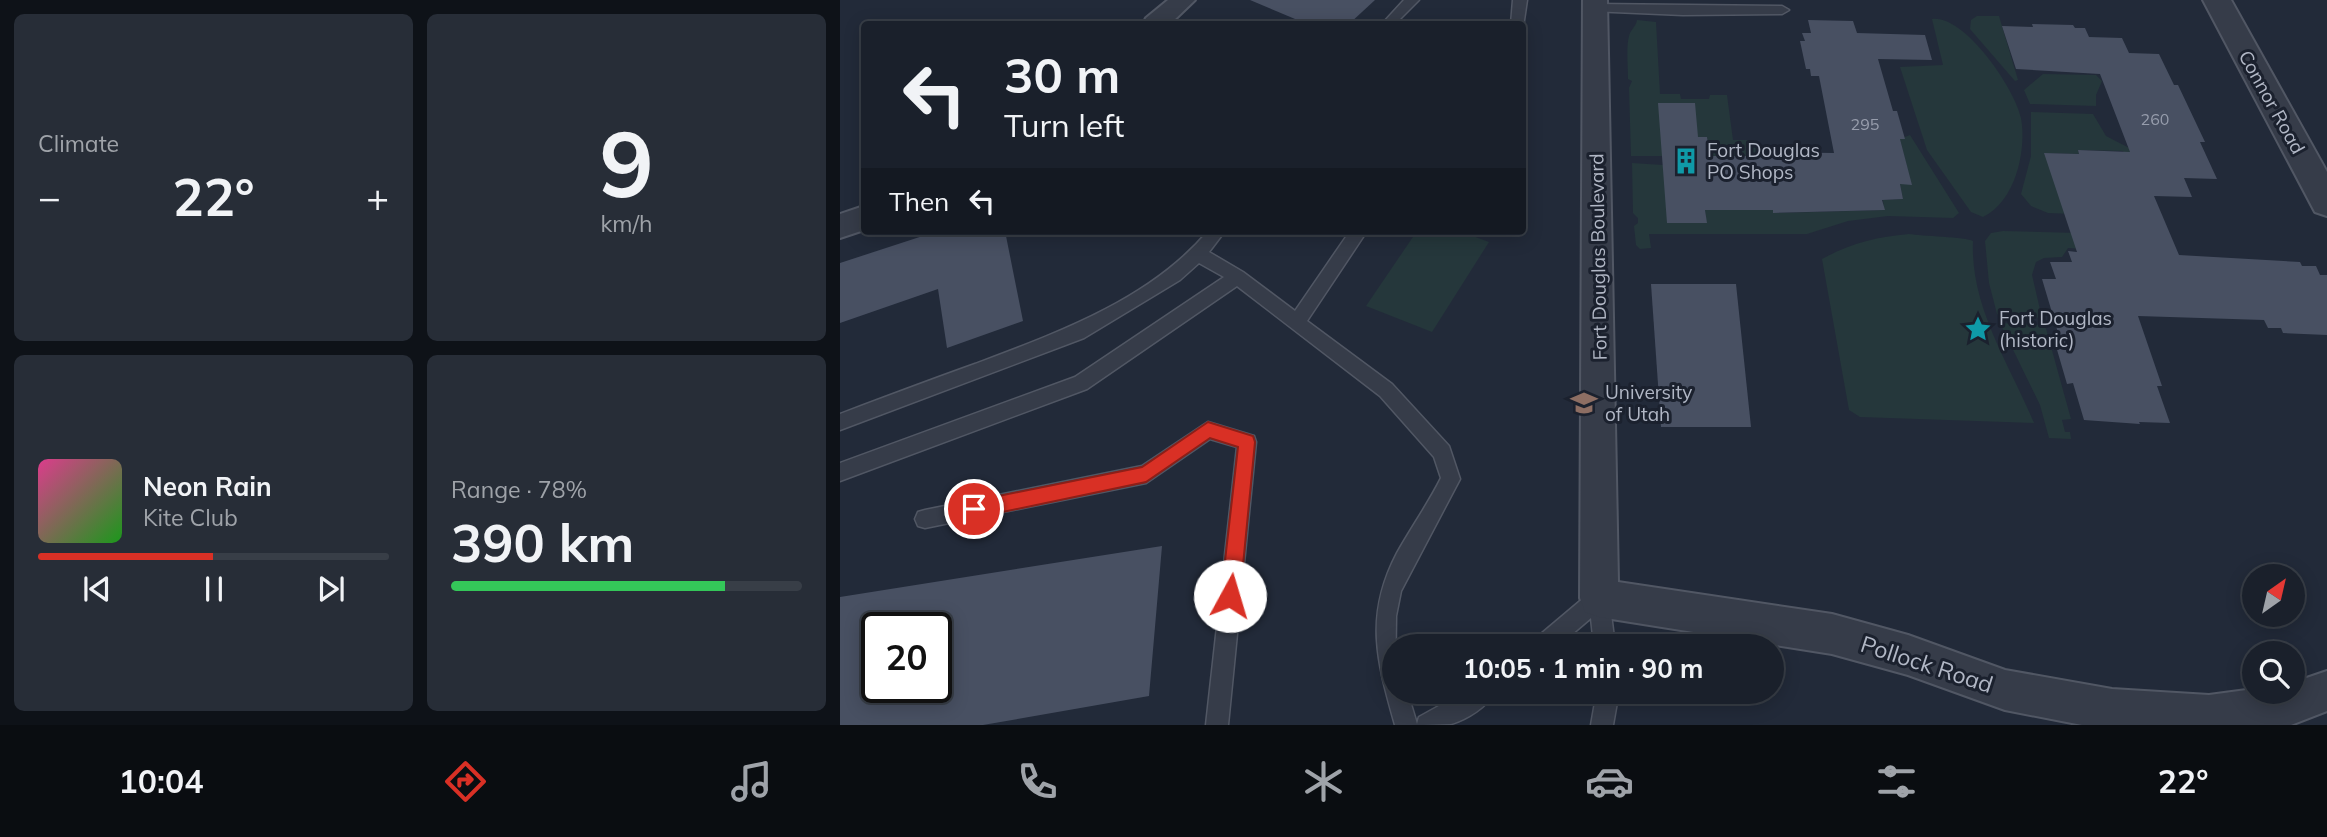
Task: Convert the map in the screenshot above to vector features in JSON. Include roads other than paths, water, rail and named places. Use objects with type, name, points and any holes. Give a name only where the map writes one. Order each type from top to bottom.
[{"type":"street","points":[[1158,21],[1183,0]]},
{"type":"street","name":"Connor Road","points":[[2217,0],[2327,203]]},
{"type":"street","name":"Fort Douglas Boulevard","points":[[1595,4],[1600,598]]},
{"type":"street","points":[[840,226],[861,219]]},
{"type":"street","name":"Pollock Road","points":[[1600,598],[1832,634],[1908,655],[2005,690],[2112,710],[2208,716],[2293,704],[2327,691]]},
{"type":"lane","points":[[1391,21],[1412,0]]},
{"type":"lane","points":[[1518,21],[1520,0]]},
{"type":"lane","points":[[1595,4],[1683,11],[1782,10]]},
{"type":"lane","points":[[840,422],[1079,333],[1174,275],[1198,254],[1214,235]]},
{"type":"lane","points":[[1297,322],[1356,235]]},
{"type":"lane","points":[[1198,254],[1237,277],[1386,390],[1442,452],[1451,479],[1440,503],[1405,558],[1387,605],[1387,634]]},
{"type":"lane","points":[[840,472],[1081,383],[1237,277]]},
{"type":"lane","points":[[925,519],[1146,474],[1208,430],[1247,442],[1217,725]]},
{"type":"lane","points":[[1556,634],[1600,598]]},
{"type":"lane","points":[[1600,598],[1604,634]]},
{"type":"lane","points":[[1400,704],[1406,725]]},
{"type":"lane","points":[[1427,725],[1467,704]]},
{"type":"lane","points":[[1602,725],[1606,704]]},
{"type":"place","name":"Fort Douglas PO Shops","points":[[1686,161]]},
{"type":"place","name":"Fort Douglas (historic)","points":[[1978,329]]},
{"type":"place","name":"University of Utah","points":[[1584,403]]}]
